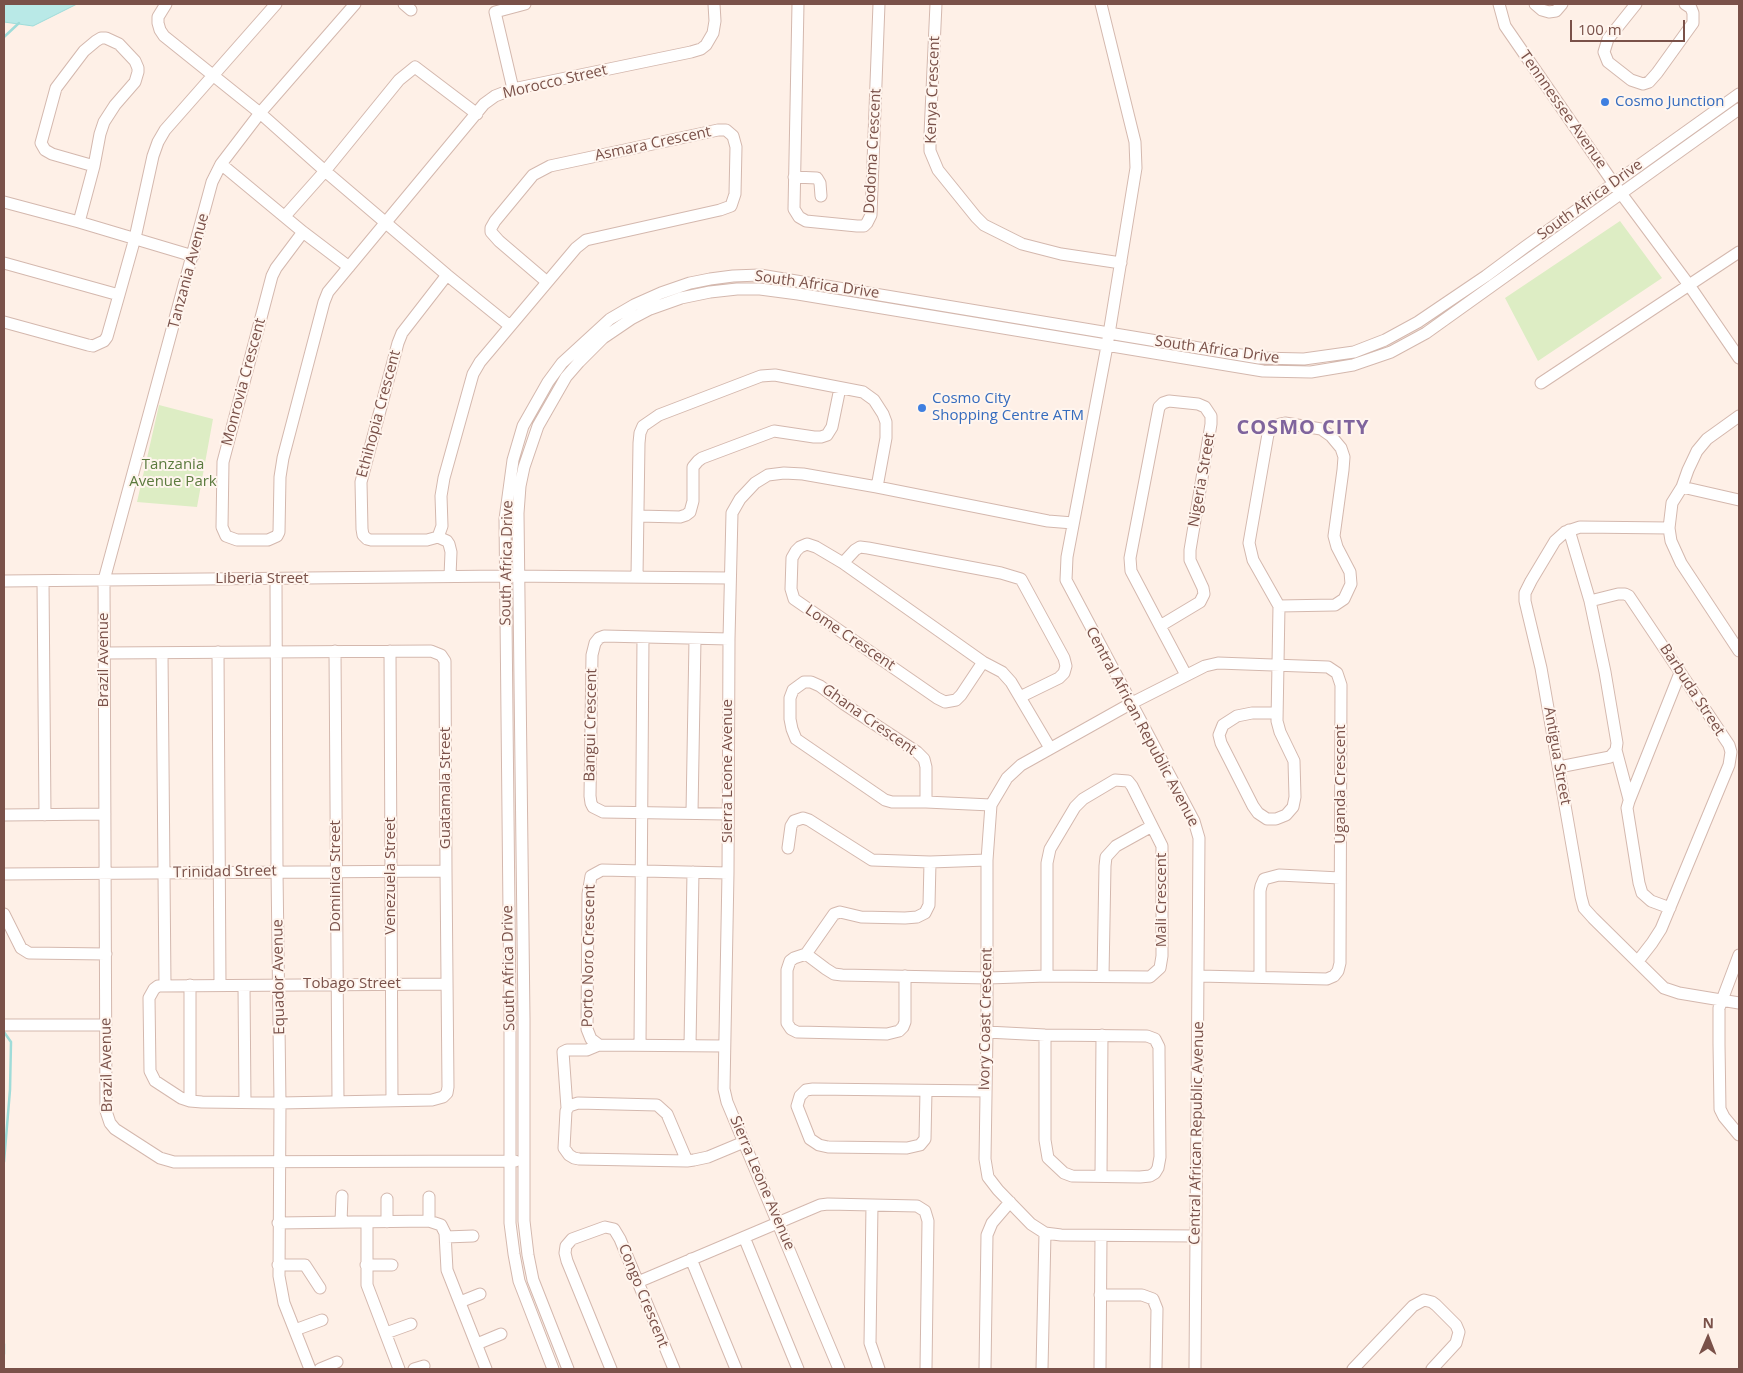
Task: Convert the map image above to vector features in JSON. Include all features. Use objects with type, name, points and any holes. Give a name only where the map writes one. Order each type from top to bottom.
[{"type":"street","points":[[166,4],[158,17],[160,30],[164,36],[260,113],[447,275],[510,326]]},
{"type":"street","points":[[4,322],[93,346],[107,337],[158,142],[165,130],[276,4]]},
{"type":"street","name":"Tanzania Avenue","points":[[104,580],[212,182],[221,164],[260,113],[355,4]]},
{"type":"street","points":[[513,90],[495,12],[525,4]]},
{"type":"street","name":"Morocco Street","points":[[348,267],[489,100],[513,90],[701,49],[706,45],[713,33],[715,21],[714,4]]},
{"type":"street","name":"Dodoma Crescent","points":[[798,4],[794,209],[799,217],[806,221],[857,226],[864,226],[870,220],[872,208],[880,4]]},
{"type":"street","name":"Kenya Crescent","points":[[936,4],[930,151],[938,170],[976,217],[984,224],[1008,237],[1022,244],[1062,254],[1121,263]]},
{"type":"street","name":"Central African Republic Avenue","points":[[1102,4],[1135,142],[1136,168],[1107,346],[1065,571],[1066,580],[1198,830],[1200,850],[1200,976],[1195,1369]]},
{"type":"street","name":"Tennnessee Avenue","points":[[1499,4],[1505,26],[1618,189],[1689,284],[1739,358]]},
{"type":"street","points":[[1535,4],[1542,10],[1549,12],[1556,11],[1562,4]]},
{"type":"street","points":[[1636,4],[1608,39],[1604,52],[1608,62],[1631,80],[1643,84],[1649,82],[1657,73],[1693,23],[1694,14],[1686,4]]},
{"type":"street","points":[[79,222],[94,166],[104,122],[134,82],[138,72],[135,61],[119,44],[106,38],[101,38],[84,51],[56,88],[41,143],[45,150],[52,154],[94,166]]},
{"type":"street","points":[[285,216],[400,80],[416,67],[477,114]]},
{"type":"street","name":"South Africa Drive","points":[[568,1369],[539,1296],[529,1263],[524,1221],[518,513],[520,486],[529,449],[538,426],[566,377],[579,362],[603,338],[650,309],[681,298],[710,292],[760,289],[1280,373],[1334,370],[1369,361],[1426,333],[1618,189],[1739,94]]},
{"type":"street","name":"South Africa Drive","points":[[553,1369],[522,1291],[516,1269],[510,1223],[510,1010],[505,519],[509,480],[516,448],[528,415],[562,362],[610,319],[634,305],[661,293],[690,283],[710,279],[760,275],[1224,353],[1283,360],[1319,358],[1354,352],[1385,340],[1418,322],[1486,276],[1525,246],[1618,189],[1739,109]]},
{"type":"street","name":"Asmara Crescent","points":[[718,130],[726,130],[733,136],[736,147],[735,194],[731,206],[586,240],[576,248],[547,282],[499,242],[491,232],[495,220],[533,175],[550,166],[718,130]]},
{"type":"street","points":[[221,164],[348,267]]},
{"type":"street","points":[[794,176],[816,178],[820,183],[821,196]]},
{"type":"street","points":[[4,202],[193,256]]},
{"type":"street","name":"Monrovia Crescent","points":[[303,232],[272,276],[223,462],[222,527],[226,536],[232,539],[268,540],[277,536],[279,532],[280,477],[283,458],[324,302],[328,292],[348,267]]},
{"type":"street","points":[[1541,383],[1739,252]]},
{"type":"street","points":[[4,263],[119,295]]},
{"type":"street","name":"Ethihopia Crescent","points":[[438,537],[426,540],[366,539],[362,529],[361,482],[402,333],[447,275]]},
{"type":"street","points":[[450,576],[451,552],[449,544],[438,537],[442,526],[441,496],[444,478],[473,374],[480,362],[547,282]]},
{"type":"street","points":[[637,576],[640,433],[649,421],[668,412],[769,375],[864,392],[879,406],[886,422],[886,438],[877,488]]},
{"type":"street","points":[[638,516],[680,517],[690,512],[693,501],[693,468],[702,458],[774,431],[814,437],[827,435],[832,427],[840,388]]},
{"type":"street","name":"Nigeria Street","points":[[1160,626],[1200,602],[1204,594],[1190,560],[1190,550],[1211,424],[1209,410],[1198,404],[1170,401],[1163,403],[1159,407],[1130,558],[1131,571],[1160,626],[1186,675]]},
{"type":"street","points":[[1739,416],[1704,442],[1693,459],[1682,487],[1672,503],[1669,528],[1671,541],[1680,563],[1739,650]]},
{"type":"street","points":[[1277,713],[1252,713],[1237,716],[1223,725],[1219,735],[1221,743],[1253,806],[1258,813],[1267,819],[1282,818],[1293,808],[1295,797],[1294,761],[1280,732],[1277,713],[1279,606],[1253,560],[1249,543],[1268,434],[1275,425],[1285,423],[1321,430],[1331,436],[1344,457],[1334,536],[1350,572],[1351,584],[1344,599],[1336,605],[1279,606]]},
{"type":"street","name":"Sierra Leone Avenue","points":[[839,1369],[725,1095],[724,1046],[732,513],[744,493],[761,478],[776,473],[796,473],[1048,521],[1073,523]]},
{"type":"street","points":[[1682,487],[1739,500]]},
{"type":"street","points":[[1629,799],[1616,750],[1615,729],[1590,601],[1569,530],[1586,527],[1669,528]]},
{"type":"street","name":"Antigua Street","points":[[1569,530],[1555,541],[1531,581],[1525,597],[1541,668],[1582,903],[1593,918],[1668,990],[1739,1003]]},
{"type":"street","name":"Lome Crescent","points":[[843,563],[816,547],[807,544],[800,547],[792,558],[791,589],[794,599],[945,702],[956,700],[961,695],[983,662]]},
{"type":"street","points":[[1020,697],[1059,678],[1064,673],[1066,666],[1064,658],[1021,579],[1001,573],[860,547],[843,563],[983,662],[1002,672],[1011,682],[1050,748]]},
{"type":"street","name":"Liberia Street","points":[[4,581],[450,576],[730,578]]},
{"type":"street","name":"Equador Avenue","points":[[276,578],[280,1103],[278,1265],[282,1294],[310,1369]]},
{"type":"street","name":"Brazil Avenue","points":[[104,580],[106,1111],[114,1129],[169,1162],[524,1161]]},
{"type":"street","points":[[43,581],[45,814]]},
{"type":"street","name":"Barbuda Street","points":[[1590,601],[1618,594],[1629,596],[1729,746],[1731,756],[1729,765],[1657,937],[1638,961]]},
{"type":"street","name":"Bangui Crescent","points":[[728,814],[603,812],[593,807],[590,796],[593,647],[599,638],[604,636],[729,640]]},
{"type":"street","points":[[640,1045],[643,638]]},
{"type":"street","points":[[692,813],[695,639]]},
{"type":"street","name":"Dominica Street","points":[[335,651],[338,1101]]},
{"type":"street","name":"Venezuela Street","points":[[390,651],[392,1100]]},
{"type":"street","name":"Guatamala Street","points":[[104,653],[431,651],[441,655],[446,661],[448,1087],[446,1093],[444,1096],[432,1100],[280,1103]]},
{"type":"street","points":[[218,652],[220,985]]},
{"type":"street","points":[[162,653],[165,985],[154,989],[149,998],[150,1071],[155,1081],[181,1098],[190,1101],[280,1103]]},
{"type":"street","name":"Uganda Crescent","points":[[1130,704],[1186,675],[1214,664],[1279,664],[1328,667],[1337,674],[1341,681],[1340,963],[1336,974],[1327,978],[1200,976]]},
{"type":"street","points":[[1670,908],[1647,898],[1641,889],[1627,812],[1629,799],[1680,673]]},
{"type":"street","name":"Ghana Crescent","points":[[926,802],[926,768],[924,759],[917,752],[820,686],[811,682],[804,682],[793,690],[790,698],[790,719],[796,739],[885,800],[892,802],[991,806]]},
{"type":"street","name":"Ivory Coast Crescent","points":[[1044,1233],[1031,1224],[990,1180],[986,1169],[988,1032],[987,860],[991,806],[995,796],[1012,772],[1050,748],[1130,704]]},
{"type":"street","points":[[1559,767],[1604,759],[1616,750]]},
{"type":"street","name":"Mali Crescent","points":[[806,954],[834,974],[988,978],[1047,976],[1150,977],[1160,968],[1162,956],[1162,852],[1158,836],[1128,781],[1115,780],[1083,799],[1075,807],[1054,841],[1048,856],[1047,976]]},
{"type":"street","points":[[4,815],[105,814]]},
{"type":"street","points":[[788,848],[791,826],[794,821],[803,818],[810,820],[872,860],[930,862],[987,860]]},
{"type":"street","points":[[1103,976],[1106,857],[1116,846],[1152,826]]},
{"type":"street","points":[[905,976],[905,1022],[903,1028],[899,1031],[887,1034],[797,1032],[791,1029],[787,1022],[787,970],[790,961],[806,954],[834,914],[845,913],[861,917],[905,918],[917,917],[925,913],[929,905],[930,862]]},
{"type":"street","name":"Porto Noro Crescent","points":[[724,1046],[599,1045],[591,1039],[587,1029],[589,881],[591,876],[602,870],[728,873]]},
{"type":"street","name":"Trinidad Street","points":[[4,874],[446,871]]},
{"type":"street","points":[[690,1045],[693,872]]},
{"type":"street","points":[[1260,977],[1260,891],[1264,879],[1279,875],[1340,878]]},
{"type":"street","points":[[4,914],[21,948],[29,953],[106,954]]},
{"type":"street","points":[[1739,955],[1719,1010],[1719,1105],[1724,1117],[1739,1135]]},
{"type":"street","name":"Tobago Street","points":[[165,985],[447,984]]},
{"type":"street","points":[[190,985],[190,1101]]},
{"type":"street","points":[[244,986],[245,1102]]},
{"type":"street","points":[[4,1025],[105,1025]]},
{"type":"street","points":[[988,1032],[1147,1036],[1157,1042],[1160,1054],[1160,1157],[1158,1168],[1150,1176],[1067,1174],[1052,1162],[1046,1153],[1045,1140],[1044,1034]]},
{"type":"street","points":[[1102,1035],[1102,1176]]},
{"type":"street","points":[[599,1045],[587,1050],[567,1050],[563,1052],[567,1108],[565,1113],[564,1148],[571,1157],[579,1159],[687,1161],[704,1159],[744,1142]]},
{"type":"street","points":[[926,1091],[924,1139],[920,1145],[907,1148],[819,1146],[810,1139],[797,1106],[800,1096],[806,1090],[813,1089],[986,1091]]},
{"type":"street","points":[[567,1108],[571,1104],[583,1102],[657,1105],[667,1114],[687,1161]]},
{"type":"street","points":[[341,1222],[342,1196]]},
{"type":"street","points":[[429,1197],[429,1222]]},
{"type":"street","points":[[386,1199],[387,1222]]},
{"type":"street","points":[[985,1369],[987,1235],[992,1223],[1010,1202]]},
{"type":"street","points":[[638,1282],[824,1204],[917,1206],[923,1208],[928,1216],[926,1369]]},
{"type":"street","points":[[872,1205],[869,1337],[870,1348],[879,1369]]},
{"type":"street","points":[[367,1222],[366,1265],[368,1289],[399,1369]]},
{"type":"street","points":[[278,1223],[429,1222],[442,1226],[446,1237],[447,1270],[486,1369]]},
{"type":"street","name":"Congo Crescent","points":[[611,1369],[567,1261],[566,1246],[577,1236],[602,1227],[612,1228],[620,1239],[674,1369]]},
{"type":"street","points":[[1042,1369],[1044,1233],[1100,1236],[1196,1236]]},
{"type":"street","points":[[446,1237],[474,1236]]},
{"type":"street","points":[[1100,1236],[1100,1369]]},
{"type":"street","points":[[744,1237],[798,1369]]},
{"type":"street","points":[[691,1259],[736,1369]]},
{"type":"street","points":[[278,1265],[305,1265],[320,1288]]},
{"type":"street","points":[[366,1265],[392,1265]]},
{"type":"street","points":[[460,1302],[480,1294]]},
{"type":"street","points":[[1100,1295],[1142,1295],[1153,1299],[1157,1309],[1156,1369]]},
{"type":"street","points":[[1353,1369],[1413,1306],[1424,1300],[1436,1305],[1456,1325],[1459,1332],[1456,1343],[1432,1369]]},
{"type":"street","points":[[295,1330],[322,1320]]},
{"type":"street","points":[[386,1333],[411,1324]]},
{"type":"street","points":[[476,1344],[501,1334]]},
{"type":"street","points":[[320,1369],[337,1362]]},
{"type":"green space","points":[[1620,221],[1662,278],[1538,361],[1505,298]]},
{"type":"green space","name":"Tanzania Avenue Park","points":[[159,405],[213,419],[197,507],[137,502]]},
{"type":"water","points":[[7,4],[77,4],[33,26],[4,22],[4,6]]},
{"type":"waterway","points":[[4,37],[19,23]]},
{"type":"waterway","points":[[4,1032],[11,1042],[10,1090],[4,1162]]},
{"type":"waterway","points":[[4,1344],[4,1354]]},
{"type":"place","name":"Cosmo Junction","points":[[1605,102]]},
{"type":"place","name":"Cosmo City Shopping Centre ATM","points":[[922,408]]},
{"type":"district","name":"COSMO CITY","points":[[1303,428]]}]
